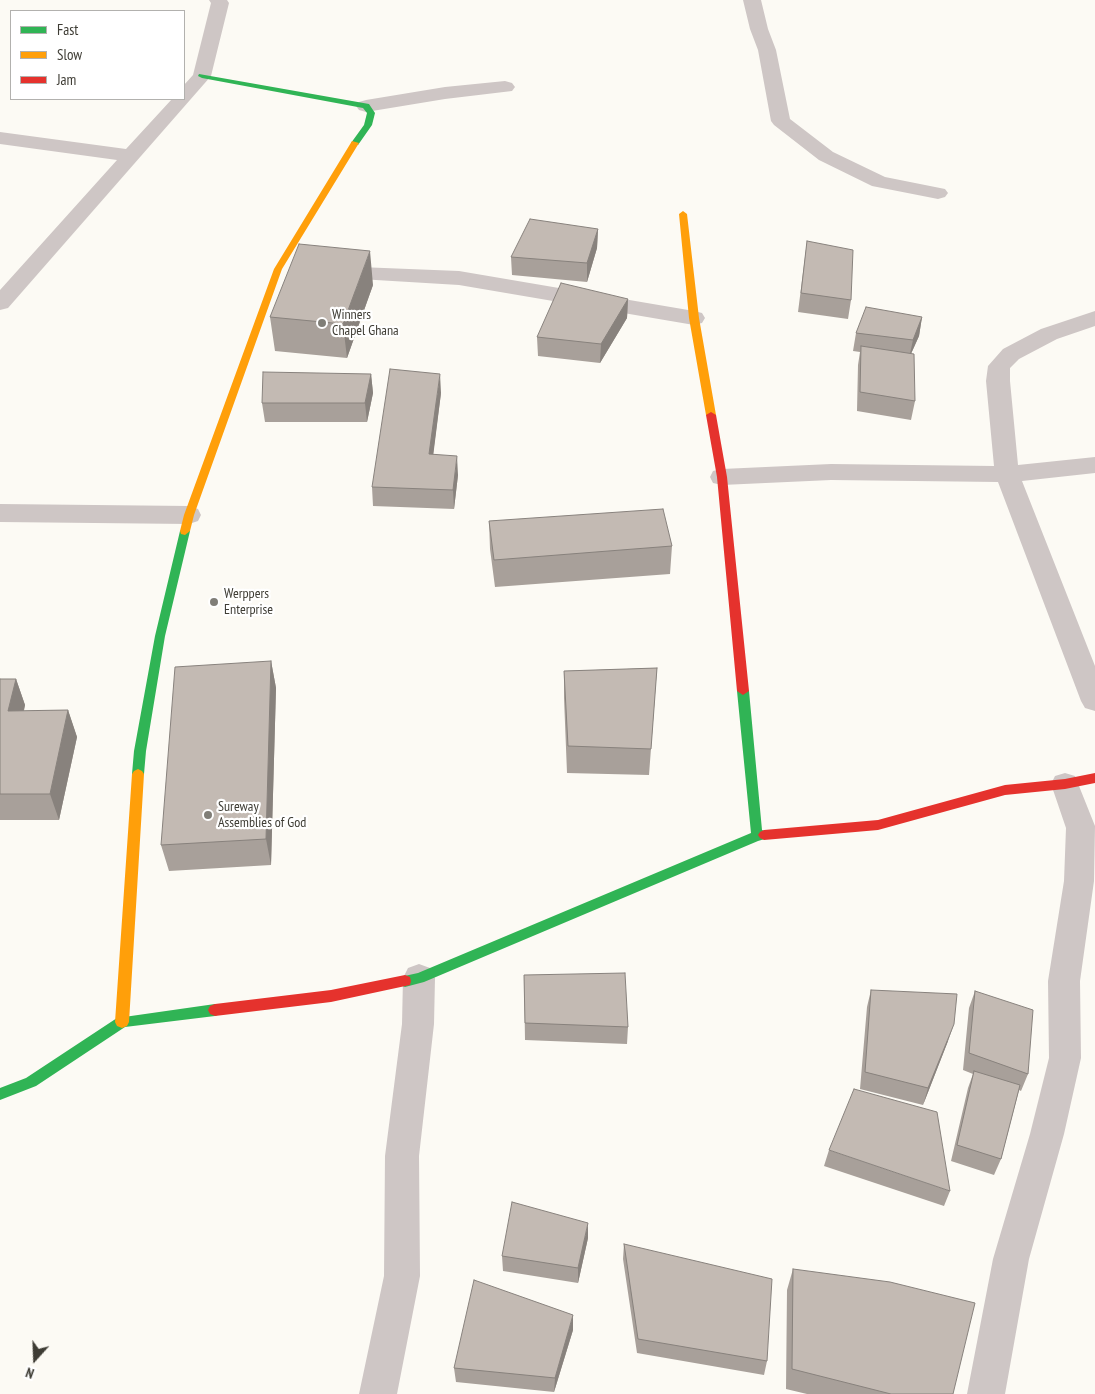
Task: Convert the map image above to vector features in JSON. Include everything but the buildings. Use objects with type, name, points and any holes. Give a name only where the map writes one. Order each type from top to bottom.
[{"type":"street","points":[[185,96],[202,76],[220,3],[218,0]]},
{"type":"street","points":[[752,0],[759,29],[767,50],[781,120],[826,156],[878,182],[938,193]]},
{"type":"street","points":[[202,76],[366,106],[505,87]]},
{"type":"street","points":[[0,303],[68,224],[181,100]]},
{"type":"street","points":[[122,1022],[140,751],[160,636],[189,515],[355,143],[368,125],[371,113],[366,106]]},
{"type":"street","points":[[0,138],[132,156]]},
{"type":"street","points":[[683,214],[694,318],[722,477],[757,836]]},
{"type":"street","points":[[298,270],[459,278],[694,318]]},
{"type":"street","points":[[1095,318],[1049,334],[1011,354],[1000,366],[998,381],[1008,474],[1095,701]]},
{"type":"street","points":[[722,477],[831,472],[1008,474],[1095,465]]},
{"type":"street","points":[[0,513],[189,515]]},
{"type":"street","points":[[0,1094],[31,1082],[122,1022],[331,996],[419,978],[757,836],[878,825],[1005,790],[1080,781],[1081,828],[1087,883],[1064,981],[1065,1058],[1047,1134],[1011,1259],[986,1394]]},
{"type":"street","points":[[378,1394],[402,1276],[402,1156],[418,1024],[419,978]]},
{"type":"traffic: fast","points":[[202,76],[366,106],[371,113],[368,125],[355,143]]},
{"type":"traffic: fast","points":[[138,774],[140,751],[160,636],[185,531]]},
{"type":"traffic: fast","points":[[743,691],[757,836]]},
{"type":"traffic: fast","points":[[405,981],[419,978],[757,836],[764,835]]},
{"type":"traffic: fast","points":[[0,1094],[31,1082],[122,1022],[215,1010]]},
{"type":"traffic: slow","points":[[185,531],[189,515],[278,269],[355,143]]},
{"type":"traffic: slow","points":[[683,214],[694,318],[711,415]]},
{"type":"traffic: slow","points":[[122,1022],[138,774]]},
{"type":"traffic: jam","points":[[711,415],[722,477],[743,691]]},
{"type":"traffic: jam","points":[[764,835],[878,825],[1005,790],[1065,784],[1095,778]]},
{"type":"traffic: jam","points":[[215,1010],[331,996],[405,981]]},
{"type":"place","name":"Winners Chapel Ghana","points":[[322,323]]},
{"type":"place","name":"Werppers Enterprise","points":[[214,602]]},
{"type":"place","name":"Sureway Assemblies of God","points":[[208,815]]}]
